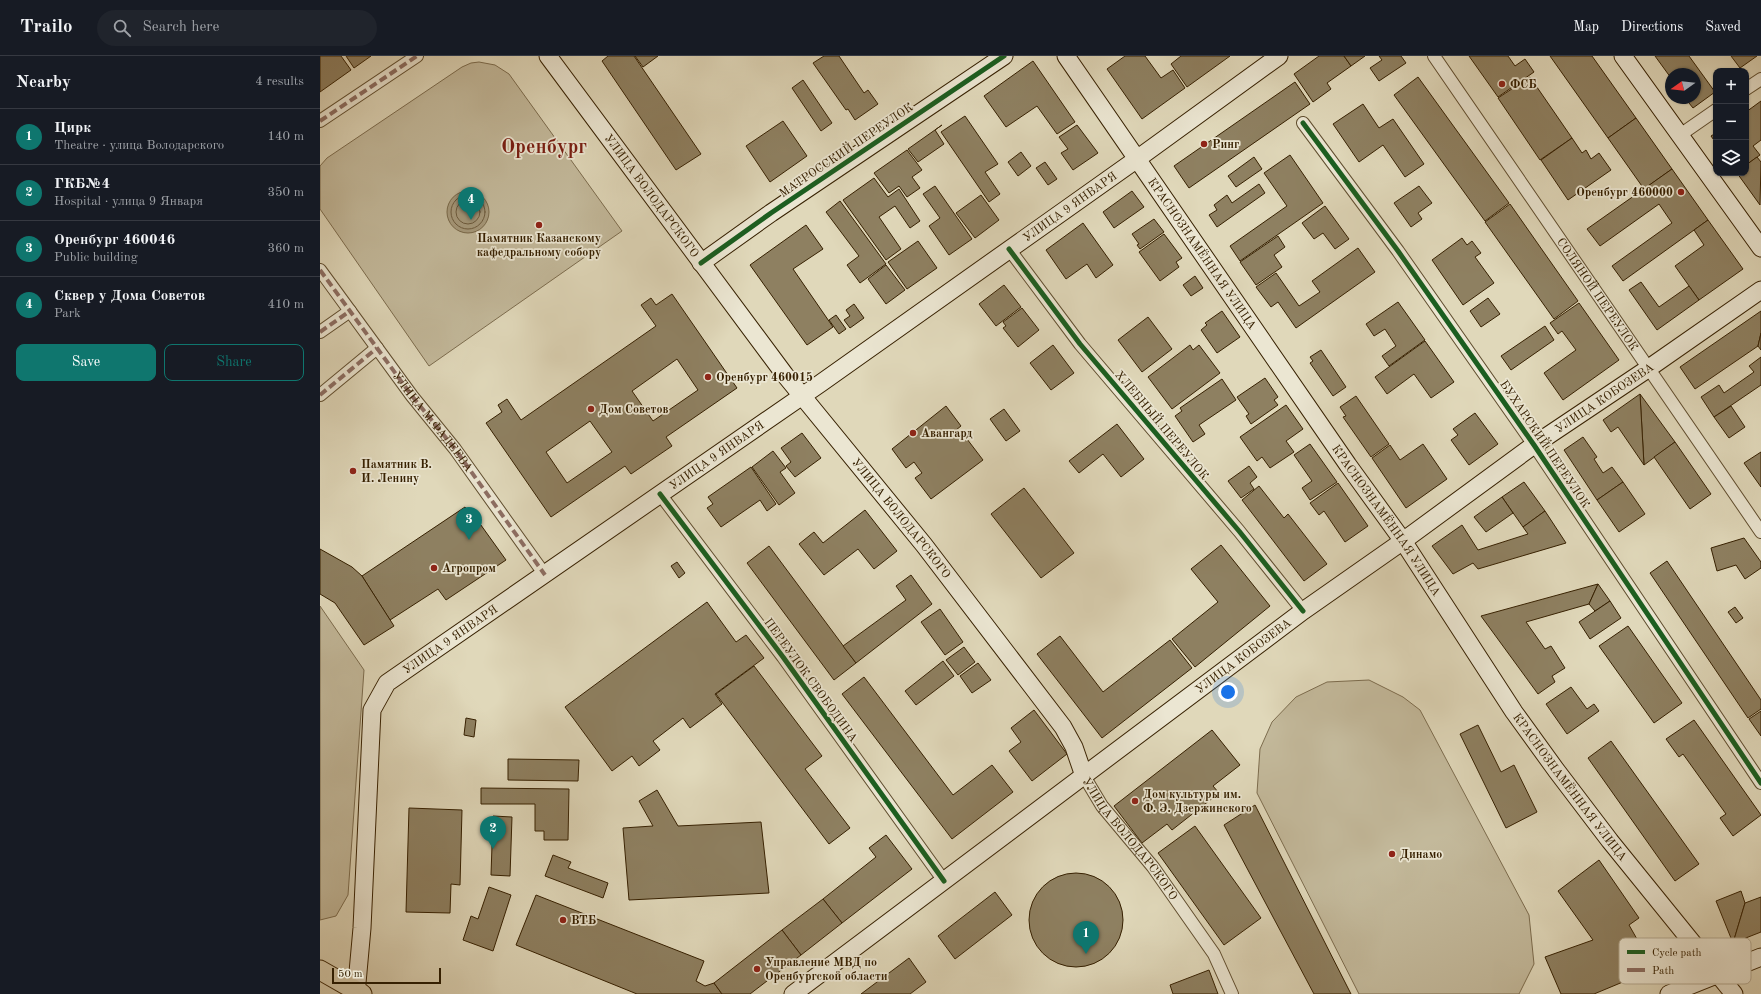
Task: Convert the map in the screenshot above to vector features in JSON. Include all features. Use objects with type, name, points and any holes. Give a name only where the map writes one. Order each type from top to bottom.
[{"type":"main road","name":"УЛИЦА ВОЛОДАРСКОГО","points":[[548,56],[785,375],[803,395],[924,545],[1063,727],[1074,747],[1084,776]]},
{"type":"main road","name":"МАТРОССКИЙ ПЕРЕУЛОК","points":[[701,263],[771,213],[1004,56]]},
{"type":"main road","name":"КРАСНОЗНАМЁННАЯ УЛИЦА","points":[[1066,56],[1348,465],[1403,541],[1514,712],[1610,841],[1689,938]]},
{"type":"main road","name":"УЛИЦА 9 ЯНВАРЯ","points":[[358,993],[372,710],[387,683],[803,395],[1137,159],[1279,56]]},
{"type":"main road","points":[[1623,56],[1761,248]]},
{"type":"main road","name":"УЛИЦА КОБОЗЕВА","points":[[793,994],[1303,611],[1534,446],[1761,290]]},
{"type":"main road","points":[[1751,961],[1761,957]]},
{"type":"main road","points":[[320,970],[358,993]]},
{"type":"main road","points":[[1669,994],[1694,984]]},
{"type":"main road","name":"КРАСНОЗНАМЁННАЯ УЛИЦА","points":[[1726,984],[1734,994]]},
{"type":"street","points":[[320,121],[417,56]]},
{"type":"street","name":"СОЛЯНОЙ ПЕРЕУЛОК","points":[[1434,56],[1761,532]]},
{"type":"street","points":[[1749,87],[1761,79]]},
{"type":"street","points":[[1680,135],[1713,112]]},
{"type":"street","name":"БУХАРСКИЙ ПЕРЕУЛОК","points":[[1303,123],[1398,251],[1534,446],[1761,783]]},
{"type":"street","name":"ХЛЕБНЫЙ ПЕРЕУЛОК","points":[[1009,249],[1080,344],[1239,531],[1303,611]]},
{"type":"street","name":"УЛИЦА М.ФАДЕЕВА","points":[[320,270],[377,348],[455,449],[545,575]]},
{"type":"street","points":[[320,332],[350,311]]},
{"type":"street","points":[[320,395],[377,348]]},
{"type":"street","name":"ПЕРЕУЛОК СВОБОДИНА","points":[[660,494],[782,657],[944,881]]},
{"type":"street","name":"УЛИЦА ВОЛОДАРСКОГО","points":[[1084,776],[1102,806],[1153,867],[1214,954],[1232,994]]},
{"type":"shaded area","points":[[479,62],[495,65],[509,74],[622,231],[429,366],[320,209],[320,166],[327,158],[462,67],[471,63]]},
{"type":"shaded area","points":[[320,606],[364,670],[348,895],[336,916],[320,920]]},
{"type":"shaded area","name":"Динамо","points":[[1369,680],[1403,697],[1420,710],[1529,915],[1534,964],[1519,994],[1359,994],[1257,793],[1260,749],[1272,722],[1296,697],[1327,682]]},
{"type":"water","points":[[464,191],[472,191],[483,197],[489,208],[489,216],[483,227],[472,233],[464,233],[453,227],[447,216],[447,208],[453,197]]},
{"type":"building","points":[[320,56],[341,56],[351,70],[320,92]]},
{"type":"building","points":[[346,56],[371,56],[354,68]]},
{"type":"building","points":[[608,56],[634,56],[701,154],[676,170],[602,61]]},
{"type":"building","points":[[635,56],[658,56],[643,67]]},
{"type":"building","points":[[824,56],[839,56],[864,93],[868,90],[878,104],[855,120],[848,109],[846,110],[813,63]]},
{"type":"building","points":[[1125,56],[1145,56],[1161,78],[1173,70],[1185,88],[1142,119],[1107,69]]},
{"type":"building","points":[[1181,56],[1230,56],[1187,87],[1171,64]]},
{"type":"building","points":[[1319,56],[1344,56],[1351,66],[1327,83],[1331,89],[1313,102],[1294,74]]},
{"type":"building","points":[[1344,56],[1365,56],[1351,66]]},
{"type":"building","points":[[1379,56],[1401,56],[1406,63],[1379,81],[1370,68],[1382,60]]},
{"type":"building","name":"ФСБ","points":[[1469,56],[1508,56],[1515,66],[1525,59],[1534,72],[1498,97]]},
{"type":"building","points":[[1550,56],[1592,56],[1636,118],[1608,138]]},
{"type":"building","points":[[1655,56],[1689,56],[1698,68],[1665,68],[1665,70]]},
{"type":"building","points":[[1731,56],[1757,56],[1740,68]]},
{"type":"building","points":[[1033,61],[1075,122],[1057,134],[1037,106],[1006,127],[984,96]]},
{"type":"building","points":[[1701,73],[1713,89],[1713,93],[1701,102]]},
{"type":"building","points":[[1418,77],[1509,203],[1485,221],[1394,95]]},
{"type":"building","points":[[1530,77],[1572,138],[1540,160],[1498,98]]},
{"type":"building","points":[[803,80],[832,123],[821,131],[792,88]]},
{"type":"building","points":[[1295,82],[1310,104],[1189,188],[1174,166]]},
{"type":"building","points":[[1761,101],[1761,140],[1753,146],[1760,155],[1749,163],[1749,140],[1749,110]]},
{"type":"building","points":[[1363,104],[1379,128],[1393,119],[1424,164],[1405,177],[1383,145],[1359,162],[1333,124]]},
{"type":"building","points":[[1690,104],[1698,104],[1693,108]]},
{"type":"building","points":[[965,116],[998,164],[985,172],[1000,194],[989,202],[941,132]]},
{"type":"building","points":[[1636,118],[1672,169],[1644,189],[1608,138]]},
{"type":"building","points":[[783,121],[807,156],[770,182],[746,146]]},
{"type":"building","points":[[942,125],[935,130],[944,144],[918,162],[908,149]]},
{"type":"building","points":[[1077,125],[1098,153],[1073,170],[1061,153],[1068,149],[1059,137]]},
{"type":"building","points":[[1572,138],[1582,153],[1586,150],[1591,159],[1599,153],[1611,170],[1568,200],[1541,160]]},
{"type":"building","points":[[907,150],[922,170],[912,177],[920,188],[907,197],[899,186],[889,193],[874,173]]},
{"type":"building","points":[[1021,152],[1031,166],[1018,176],[1008,162]]},
{"type":"building","points":[[1290,155],[1323,203],[1240,261],[1230,246],[1287,206],[1264,173]]},
{"type":"building","points":[[1254,157],[1262,169],[1236,187],[1228,176]]},
{"type":"building","points":[[1757,157],[1761,162],[1760,205],[1739,176],[1749,176],[1749,163]]},
{"type":"building","points":[[1045,162],[1057,179],[1048,185],[1036,168]]},
{"type":"building","points":[[1672,169],[1708,220],[1623,281],[1612,266],[1672,223],[1659,204],[1600,246],[1587,229]]},
{"type":"building","points":[[874,178],[888,197],[899,189],[920,221],[910,228],[895,206],[879,217],[901,249],[886,260],[843,200]]},
{"type":"building","points":[[1259,184],[1265,193],[1217,227],[1209,215],[1217,210],[1214,205],[1227,195],[1232,203]]},
{"type":"building","points":[[935,186],[972,239],[949,255],[929,226],[940,218],[923,194]]},
{"type":"building","points":[[1419,186],[1432,203],[1418,213],[1422,219],[1411,227],[1394,203]]},
{"type":"building","points":[[1132,191],[1144,207],[1114,228],[1103,212]]},
{"type":"building","points":[[981,195],[999,220],[975,238],[956,213]]},
{"type":"building","points":[[840,201],[886,264],[860,283],[847,265],[859,256],[826,212]]},
{"type":"building","points":[[1510,204],[1578,301],[1554,319],[1485,222]]},
{"type":"building","points":[[1325,206],[1349,239],[1335,249],[1323,233],[1314,239],[1302,223]]},
{"type":"building","points":[[1154,219],[1164,232],[1140,249],[1137,245],[1139,244],[1132,234]]},
{"type":"building","points":[[1708,220],[1743,269],[1699,300],[1675,266],[1704,245],[1694,230]]},
{"type":"building","points":[[1083,223],[1113,265],[1096,278],[1087,264],[1066,279],[1046,250]]},
{"type":"building","points":[[806,225],[823,249],[793,269],[833,327],[807,345],[750,265]]},
{"type":"building","points":[[1164,234],[1182,258],[1176,262],[1179,267],[1160,281],[1139,252]]},
{"type":"building","points":[[1278,236],[1285,247],[1274,255],[1282,267],[1256,285],[1240,262]]},
{"type":"building","points":[[1462,238],[1467,245],[1472,241],[1481,253],[1475,257],[1494,283],[1463,305],[1432,260]]},
{"type":"building","points":[[918,241],[937,268],[907,289],[888,262]]},
{"type":"building","points":[[1358,248],[1375,272],[1296,328],[1278,302],[1271,307],[1256,287],[1276,273],[1299,306],[1320,292],[1312,281]]},
{"type":"building","points":[[886,265],[905,290],[886,304],[868,279]]},
{"type":"building","points":[[1195,276],[1203,288],[1191,296],[1183,285]]},
{"type":"building","points":[[1641,282],[1659,307],[1689,286],[1699,300],[1657,330],[1629,290]]},
{"type":"building","points":[[1004,285],[1021,307],[996,326],[979,304]]},
{"type":"building","name":"Дом Советов","points":[[672,294],[737,388],[666,437],[672,446],[631,474],[625,466],[551,517],[486,423],[502,412],[498,405],[507,399],[521,420],[656,326],[641,305],[651,298],[656,305]],"holes":[[[677,359],[698,390],[653,421],[632,391]],[[590,421],[612,452],[567,483],[546,452]]]},
{"type":"building","points":[[1488,298],[1500,314],[1481,327],[1470,311]]},
{"type":"building","points":[[1398,302],[1425,340],[1389,366],[1382,356],[1396,346],[1385,329],[1374,336],[1366,324]]},
{"type":"building","points":[[1579,303],[1619,360],[1563,400],[1544,373],[1576,350],[1562,331],[1558,334],[1550,323]]},
{"type":"building","points":[[854,304],[864,318],[850,328],[844,320],[850,316],[846,310]]},
{"type":"building","points":[[1022,308],[1039,330],[1018,347],[1003,328],[1006,326],[1003,322]]},
{"type":"building","points":[[1222,311],[1240,337],[1217,353],[1201,330],[1207,325],[1205,323]]},
{"type":"building","points":[[1761,311],[1761,333],[1758,346],[1695,389],[1680,367]]},
{"type":"building","points":[[836,315],[846,329],[839,334],[829,320]]},
{"type":"building","points":[[1148,317],[1172,349],[1142,372],[1118,340]]},
{"type":"building","points":[[1545,326],[1554,340],[1511,370],[1501,356]]},
{"type":"building","points":[[1761,333],[1761,350],[1758,346]]},
{"type":"building","points":[[1425,341],[1454,382],[1431,398],[1414,374],[1387,394],[1375,377]]},
{"type":"building","points":[[1053,345],[1074,373],[1051,390],[1030,363]]},
{"type":"building","points":[[1190,345],[1193,350],[1199,345],[1220,373],[1172,409],[1148,377]]},
{"type":"building","points":[[1321,350],[1346,387],[1333,396],[1310,363],[1313,361],[1310,357]]},
{"type":"building","points":[[1761,357],[1761,385],[1714,417],[1701,397],[1719,385],[1724,393],[1754,372],[1749,366]]},
{"type":"building","points":[[1265,378],[1278,397],[1274,400],[1278,405],[1251,424],[1246,416],[1249,414],[1237,397]]},
{"type":"building","points":[[1222,379],[1236,400],[1199,425],[1205,434],[1193,442],[1175,416],[1182,411],[1180,408]]},
{"type":"building","points":[[1640,394],[1675,442],[1644,465]]},
{"type":"building","points":[[1640,394],[1644,465],[1618,427],[1611,432],[1603,420]]},
{"type":"building","points":[[1356,396],[1389,444],[1371,457],[1343,417],[1346,416],[1340,407]]},
{"type":"building","points":[[1286,405],[1303,429],[1286,441],[1294,452],[1270,468],[1262,457],[1257,461],[1240,437]]},
{"type":"building","points":[[946,406],[961,426],[956,430],[965,441],[967,439],[983,460],[931,499],[915,478],[922,473],[914,462],[906,468],[892,449]]},
{"type":"building","points":[[1731,406],[1745,427],[1729,438],[1714,417]]},
{"type":"building","points":[[1004,409],[1020,431],[1006,441],[990,419]]},
{"type":"building","points":[[1475,413],[1498,444],[1469,465],[1451,440],[1458,435],[1453,429]]},
{"type":"building","points":[[1117,424],[1144,459],[1121,477],[1103,454],[1079,473],[1069,461]]},
{"type":"building","points":[[802,433],[821,458],[795,477],[786,466],[791,462],[781,448]]},
{"type":"building","points":[[1583,437],[1597,457],[1594,459],[1603,473],[1612,467],[1623,482],[1597,500],[1564,450]]},
{"type":"building","points":[[1675,442],[1711,494],[1690,509],[1654,457]]},
{"type":"building","points":[[1310,444],[1337,482],[1310,500],[1302,488],[1312,481],[1294,455]]},
{"type":"building","points":[[1423,444],[1447,479],[1406,508],[1372,458],[1390,445],[1400,460]]},
{"type":"building","points":[[773,451],[786,468],[780,472],[795,493],[779,505],[752,467]]},
{"type":"building","points":[[1761,452],[1761,487],[1744,463]]},
{"type":"building","points":[[1249,466],[1257,477],[1250,483],[1254,489],[1241,498],[1228,481]]},
{"type":"building","points":[[751,467],[776,504],[767,511],[760,500],[721,527],[707,508],[713,504],[708,497]]},
{"type":"building","points":[[1524,482],[1545,511],[1523,527],[1502,497]]},
{"type":"building","points":[[1623,482],[1645,514],[1619,532],[1597,500]]},
{"type":"building","points":[[1338,483],[1368,526],[1345,542],[1324,511],[1319,515],[1310,503]]},
{"type":"building","points":[[1259,486],[1284,518],[1288,514],[1327,564],[1304,581],[1242,500]]},
{"type":"building","points":[[1024,488],[1074,553],[1041,578],[991,514]]},
{"type":"building","points":[[1502,497],[1513,513],[1486,532],[1474,517]]},
{"type":"building","name":"Агропром","points":[[465,507],[476,522],[478,521],[506,560],[446,600],[438,589],[390,620],[362,576]]},
{"type":"building","points":[[865,510],[897,551],[874,569],[858,549],[824,575],[799,544],[814,532],[823,543]]},
{"type":"building","points":[[1545,511],[1566,543],[1478,569],[1473,563],[1453,574],[1432,546],[1462,525],[1478,550],[1528,534],[1523,527]]},
{"type":"building","points":[[1744,538],[1761,562],[1761,568],[1745,579],[1736,565],[1717,571],[1711,548]]},
{"type":"building","points":[[1221,545],[1270,606],[1195,667],[1172,639],[1218,602],[1191,569]]},
{"type":"building","points":[[769,546],[856,663],[834,680],[747,563]]},
{"type":"building","points":[[320,549],[352,567],[362,576],[394,626],[364,645],[335,603],[320,594]]},
{"type":"building","points":[[1667,561],[1761,700],[1761,709],[1748,718],[1650,573]]},
{"type":"building","points":[[677,562],[685,573],[679,578],[671,566]]},
{"type":"building","points":[[911,575],[932,604],[856,663],[843,646],[906,600],[896,586]]},
{"type":"building","points":[[1598,584],[1589,604],[1526,622],[1545,649],[1551,646],[1565,668],[1552,676],[1555,682],[1538,694],[1481,616]]},
{"type":"building","points":[[1598,584],[1610,601],[1595,611],[1589,604]]},
{"type":"building","points":[[1610,601],[1621,618],[1590,639],[1579,622]]},
{"type":"building","points":[[707,602],[736,642],[746,635],[764,658],[715,694],[722,704],[690,728],[683,718],[653,741],[660,750],[639,766],[632,756],[612,771],[565,707]]},
{"type":"building","points":[[1735,607],[1743,618],[1736,623],[1728,612]]},
{"type":"building","points":[[940,609],[963,642],[945,655],[921,622]]},
{"type":"building","points":[[1628,626],[1682,703],[1654,723],[1599,646]]},
{"type":"building","points":[[1060,636],[1103,692],[1170,640],[1192,668],[1102,738],[1037,654]]},
{"type":"building","points":[[964,647],[975,662],[958,675],[946,660]]},
{"type":"building","points":[[943,661],[954,676],[916,705],[905,691]]},
{"type":"building","points":[[978,663],[991,680],[972,693],[960,676]]},
{"type":"building","points":[[754,666],[822,756],[805,769],[850,828],[829,844],[716,694]]},
{"type":"building","points":[[864,677],[953,795],[992,765],[1013,792],[952,839],[842,694]]},
{"type":"building","points":[[1571,687],[1587,709],[1594,704],[1599,711],[1567,734],[1546,704]]},
{"type":"building","points":[[1034,710],[1067,754],[1032,781],[1009,751],[1021,742],[1011,728]]},
{"type":"building","points":[[1761,711],[1761,736],[1749,719]]},
{"type":"building","points":[[466,718],[476,720],[474,737],[464,735]]},
{"type":"building","points":[[1694,720],[1761,815],[1733,836],[1720,818],[1726,814],[1683,754],[1679,757],[1666,739]]},
{"type":"building","points":[[1478,725],[1501,772],[1514,765],[1537,812],[1506,828],[1460,734]]},
{"type":"building","points":[[1212,730],[1240,765],[1213,786],[1219,793],[1172,830],[1167,824],[1142,843],[1114,806]]},
{"type":"building","points":[[1611,741],[1699,864],[1675,881],[1588,758]]},
{"type":"building","points":[[508,759],[579,760],[578,781],[508,780]]},
{"type":"building","points":[[481,788],[569,789],[568,840],[544,840],[544,831],[535,831],[535,804],[481,804]]},
{"type":"building","points":[[657,790],[678,826],[761,822],[769,893],[629,900],[623,828],[653,826],[639,801]]},
{"type":"building","points":[[1255,805],[1351,994],[1314,994],[1224,825]]},
{"type":"building","points":[[409,808],[462,810],[460,885],[451,884],[450,913],[406,912]]},
{"type":"building","points":[[493,816],[512,817],[510,876],[491,875]]},
{"type":"building","points":[[1195,826],[1261,918],[1224,945],[1158,853]]},
{"type":"building","points":[[886,835],[912,869],[842,923],[823,899],[876,857],[869,848]]},
{"type":"building","points":[[553,855],[571,862],[568,868],[608,883],[603,898],[545,876]]},
{"type":"building","points":[[1599,860],[1639,918],[1629,925],[1636,938],[1619,938],[1619,984],[1594,994],[1561,994],[1545,957],[1593,940],[1558,891]]},
{"type":"building","points":[[1076,873],[1094,877],[1109,887],[1119,902],[1123,920],[1119,938],[1109,953],[1094,963],[1076,967],[1058,963],[1043,953],[1033,938],[1029,920],[1033,902],[1043,887],[1058,877]]},
{"type":"building","points":[[489,887],[511,895],[493,951],[463,940],[471,916],[478,919]]},
{"type":"building","points":[[1741,891],[1745,903],[1734,938],[1731,938],[1716,901]]},
{"type":"building","points":[[995,892],[1012,915],[955,959],[938,936]]},
{"type":"building","name":"ВТБ","points":[[536,895],[704,961],[696,981],[705,986],[714,983],[722,994],[637,994],[516,945]]},
{"type":"building","points":[[1761,897],[1761,932],[1746,938],[1734,938],[1745,903]]},
{"type":"building","points":[[823,899],[842,923],[801,955],[782,930]]},
{"type":"building","name":"Управление МВД по Оренбургской области","points":[[782,930],[801,955],[750,994],[722,994],[714,983]]},
{"type":"building","points":[[909,958],[926,982],[910,994],[861,994]]},
{"type":"building","points":[[1209,970],[1218,994],[1173,994],[1170,985]]},
{"type":"marked path","points":[[320,121],[417,56]]},
{"type":"marked path","points":[[320,270],[412,396],[455,449],[545,575]]},
{"type":"marked path","points":[[320,332],[350,311]]},
{"type":"marked path","points":[[320,395],[377,348]]},
{"type":"cycle path","points":[[701,263],[771,213],[1004,56]]},
{"type":"cycle path","points":[[1303,123],[1398,251],[1534,445],[1761,783]]},
{"type":"cycle path","points":[[1009,249],[1080,344],[1239,531],[1303,611]]},
{"type":"cycle path","points":[[660,494],[783,657],[944,881]]},
{"type":"place","name":"ФСБ","points":[[1502,84]]},
{"type":"place","name":"Ринг","points":[[1204,144]]},
{"type":"place","name":"Оренбург 460000","points":[[1681,192]]},
{"type":"place","name":"Сквер у Дома Советов","points":[[471,220]]},
{"type":"place","name":"Памятник Казанскому кафедральному собору","points":[[539,225]]},
{"type":"place","name":"Оренбург 460015","points":[[708,377]]},
{"type":"place","name":"Дом Советов","points":[[591,409]]},
{"type":"place","name":"Авангард","points":[[913,433]]},
{"type":"place","name":"Памятник В. И. Ленину","points":[[353,471]]},
{"type":"place","name":"Оренбург 460046","points":[[469,540]]},
{"type":"place","name":"Агропром","points":[[434,568]]},
{"type":"place","name":"Дом культуры им. Ф. Э. Дзержинского","points":[[1135,801]]},
{"type":"place","name":"ГКБ№4","points":[[493,849]]},
{"type":"place","name":"Динамо","points":[[1392,854]]},
{"type":"place","name":"ВТБ","points":[[563,920]]},
{"type":"place","name":"Цирк","points":[[1086,954]]},
{"type":"place","name":"Управление МВД по Оренбургской области","points":[[757,969]]},
{"type":"district","name":"Оренбург","points":[[544,146]]}]
